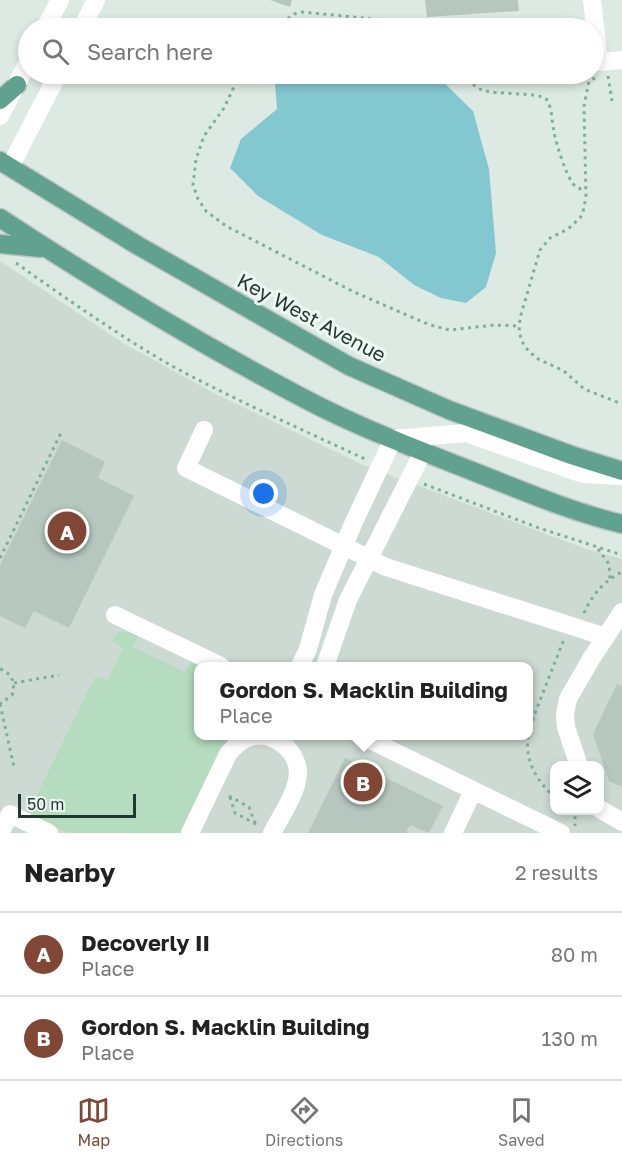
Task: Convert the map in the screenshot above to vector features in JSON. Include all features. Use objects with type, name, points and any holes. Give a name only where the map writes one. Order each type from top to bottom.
[{"type":"main road","points":[[0,100],[17,85]]},
{"type":"main road","name":"Key West Avenue","points":[[3,170],[349,366],[449,410],[571,455],[622,471]]},
{"type":"main road","points":[[0,218],[126,299],[306,400],[423,452],[589,515],[622,524]]},
{"type":"main road","points":[[5,251],[17,244],[48,249]]},
{"type":"street","points":[[50,18],[60,0]]},
{"type":"street","points":[[87,18],[96,0]]},
{"type":"street","points":[[592,0],[594,18]]},
{"type":"street","points":[[604,67],[622,60]]},
{"type":"street","points":[[3,170],[52,84]]},
{"type":"street","points":[[0,116],[17,85]]},
{"type":"street","points":[[204,430],[186,468],[386,567],[606,637]]},
{"type":"street","points":[[302,662],[308,650],[323,595],[393,439],[466,433],[583,474],[622,476]]},
{"type":"street","points":[[326,662],[348,600],[423,452]]},
{"type":"street","points":[[578,761],[566,727],[565,714],[568,699],[622,612]]},
{"type":"street","points":[[115,615],[213,662]]},
{"type":"street","points":[[190,833],[228,754],[237,744],[246,740]]},
{"type":"street","points":[[372,740],[473,791],[541,829],[561,833]]},
{"type":"street","points":[[273,833],[294,790],[298,776],[290,741]]},
{"type":"street","points":[[453,833],[473,791]]},
{"type":"street","points":[[604,811],[622,822]]},
{"type":"street","points":[[0,833],[10,814],[49,833]]},
{"type":"path","points":[[289,18],[302,12],[363,18]]},
{"type":"path","points":[[604,79],[612,101]]},
{"type":"path","points":[[235,84],[198,149],[193,185],[206,211],[226,225],[354,292],[430,325],[450,330],[495,325],[519,326]]},
{"type":"path","points":[[473,84],[486,91],[543,97],[550,108],[564,165],[574,184],[585,189]]},
{"type":"path","points":[[590,84],[584,99],[585,205],[580,218],[568,229],[550,238],[540,250],[519,326],[524,346],[536,358],[564,370],[584,389],[622,404]]},
{"type":"path","points":[[5,251],[97,320],[172,366],[262,412],[381,465]]},
{"type":"path","points":[[0,558],[61,433]]},
{"type":"path","points":[[410,478],[539,528],[622,555]]},
{"type":"path","points":[[595,547],[609,564],[610,579]]},
{"type":"path","points":[[533,719],[566,634],[581,620],[593,597],[610,579],[622,572]]},
{"type":"path","points":[[0,669],[9,673],[14,683],[12,695],[0,704],[14,767]]},
{"type":"path","points":[[14,683],[59,675]]},
{"type":"path","points":[[528,740],[531,766],[543,786],[550,792]]},
{"type":"path","points":[[212,788],[249,807],[255,823]]},
{"type":"path","points":[[230,797],[234,813],[273,833]]},
{"type":"shaded area","points":[[0,261],[123,343],[212,392],[361,464],[586,549],[622,559],[622,833],[0,833]]},
{"type":"green space","points":[[125,631],[138,636],[133,647],[185,672],[191,662],[194,663],[194,740],[232,740],[220,752],[181,833],[67,833],[56,827],[48,827],[29,814],[94,679],[99,676],[107,680],[123,648],[113,642],[113,637]]},
{"type":"water","points":[[275,84],[445,84],[473,111],[489,169],[496,253],[486,287],[466,303],[441,298],[414,285],[379,257],[322,235],[258,196],[230,168],[241,139],[277,109]]},
{"type":"building","points":[[270,0],[292,0],[290,7]]},
{"type":"building","points":[[425,0],[518,0],[519,11],[427,17]]},
{"type":"building","points":[[62,440],[105,462],[98,478],[134,496],[69,628],[34,611],[25,628],[0,616],[0,565]]},
{"type":"building","points":[[617,684],[622,686],[622,787],[609,781],[593,734]]},
{"type":"building","points":[[345,758],[443,806],[429,833],[410,825],[406,833],[308,833]]},
{"type":"place","name":"Decoverly II","points":[[67,531]]},
{"type":"place","name":"Gordon S. Macklin Building","points":[[363,782]]}]
